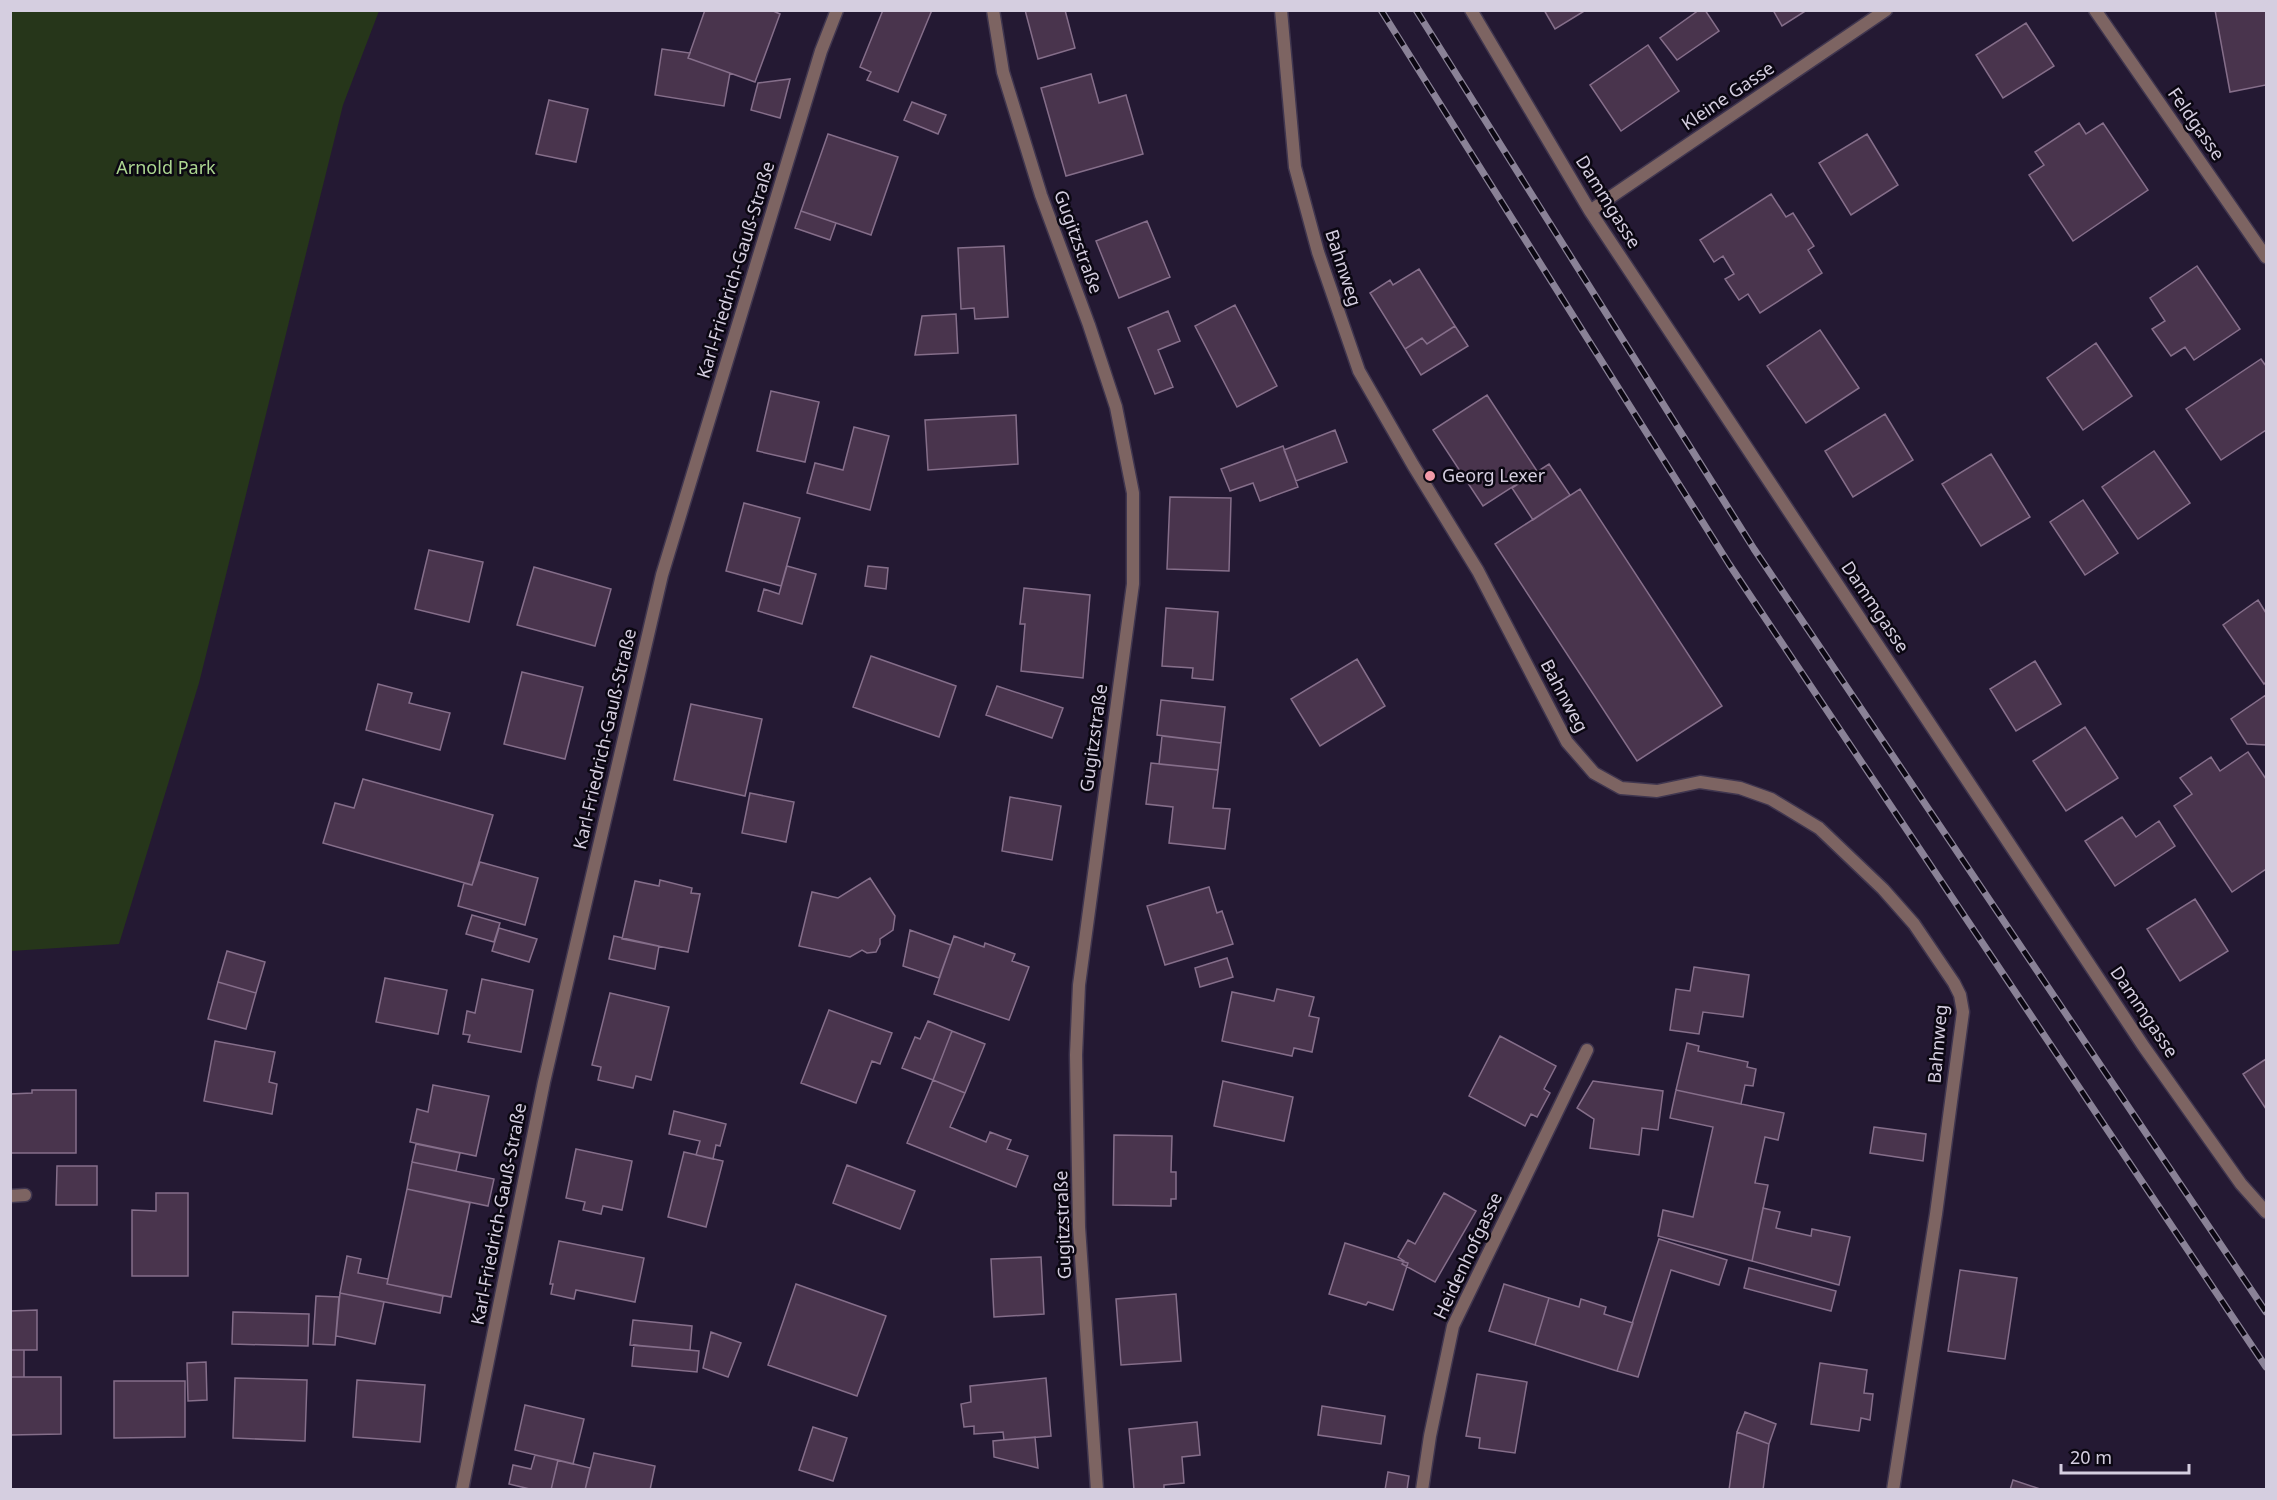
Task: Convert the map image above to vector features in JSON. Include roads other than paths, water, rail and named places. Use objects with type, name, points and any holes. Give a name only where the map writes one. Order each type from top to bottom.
[{"type":"street","name":"Karl-Friedrich-Gauß-Straße","points":[[462,1490],[544,1082],[662,575],[821,51],[837,10]]},
{"type":"street","name":"Gugitzstraße","points":[[993,10],[1003,72],[1041,195],[1089,325],[1116,407],[1133,493],[1133,584],[1079,985],[1076,1054],[1079,1227],[1097,1490]]},
{"type":"street","name":"Bahnweg","points":[[1281,10],[1295,167],[1318,252],[1359,371],[1478,571],[1567,742],[1594,773],[1621,788],[1657,791],[1700,782],[1740,788],[1771,799],[1819,828],[1883,889],[1914,924],[1960,995],[1962,1012],[1936,1214],[1893,1490]]},
{"type":"street","name":"Dammgasse","points":[[1471,10],[1590,211],[2144,1047],[2241,1185],[2266,1212]]},
{"type":"street","name":"Kleine Gasse","points":[[1590,211],[1886,10]]},
{"type":"street","name":"Feldgasse","points":[[2095,10],[2266,257]]},
{"type":"street","name":"Heidenhofgasse","points":[[1422,1490],[1430,1436],[1457,1315],[1587,1050]]},
{"type":"street","points":[[10,1196],[24,1195]]},
{"type":"railway","points":[[1381,10],[1729,564],[2266,1367]]},
{"type":"railway","points":[[1416,10],[1754,549],[2266,1312]]},
{"type":"place","name":"Georg Lexer","points":[[1430,476]]},
{"type":"park label","name":"Arnold Park","points":[[166,168]]}]
